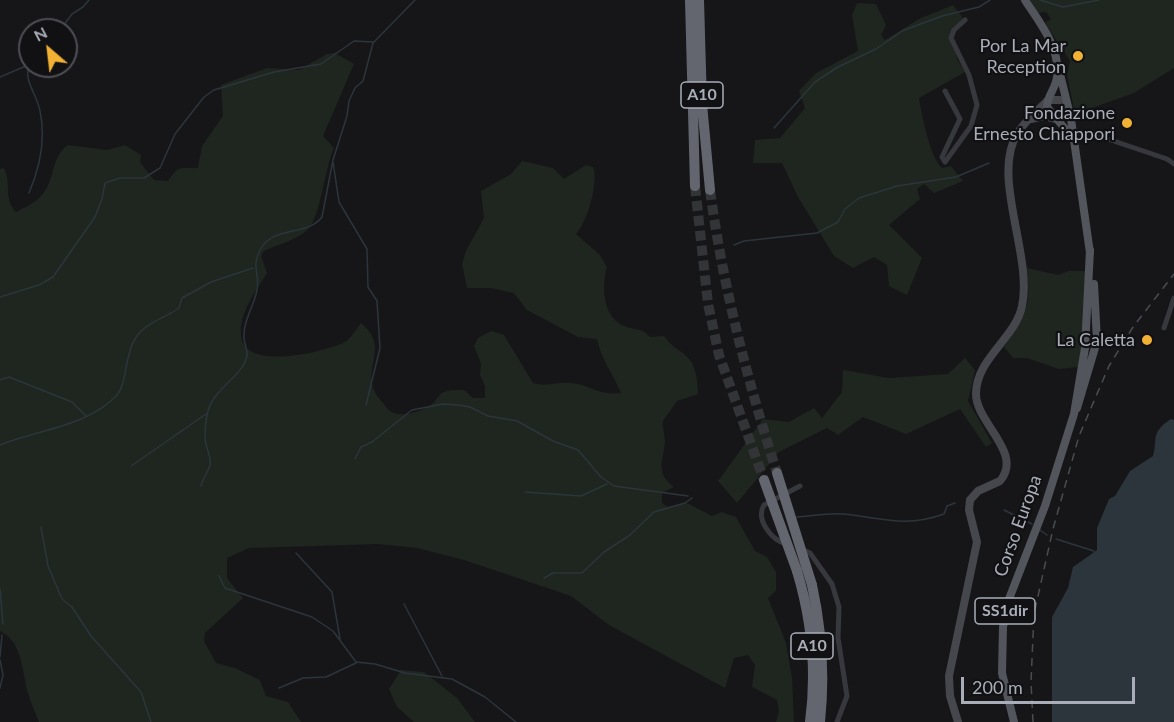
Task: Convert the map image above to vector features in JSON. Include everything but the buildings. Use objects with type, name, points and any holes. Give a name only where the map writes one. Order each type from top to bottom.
[{"type":"highway","name":"A10","points":[[690,0],[695,186]]},
{"type":"highway","name":"A10","points":[[699,0],[702,104],[710,190]]},
{"type":"highway","name":"A10","points":[[777,473],[812,585],[822,644],[823,683],[820,722]]},
{"type":"highway","name":"A10","points":[[765,480],[797,571],[807,609],[813,650],[810,722]]},
{"type":"main road","name":"Corso Europa","points":[[1014,722],[1002,673],[1001,639],[1004,615],[1079,404],[1096,350],[1098,326],[1075,138],[1052,44],[1025,0]]},
{"type":"main road","points":[[1058,66],[1056,83],[1047,107],[1075,138]]},
{"type":"main road","points":[[958,722],[950,696],[948,676],[977,542],[970,504],[978,491],[1000,481],[1007,465],[1002,448],[979,411],[976,391],[990,357],[1017,320],[1022,307],[1024,282],[1009,161],[1016,135],[1048,100],[1060,100],[1068,107]]},
{"type":"main road","points":[[1027,121],[1038,117],[1056,119]]},
{"type":"main road","name":"Corso Europa","points":[[1074,414],[1085,348],[1090,250]]},
{"type":"main road","points":[[1085,348],[1089,353],[1096,350]]},
{"type":"street","points":[[945,91],[960,119],[942,157],[945,162],[971,126],[976,113],[971,81],[951,38],[954,30],[965,20]]},
{"type":"street","points":[[1075,138],[1106,138],[1167,159],[1174,164]]},
{"type":"street","points":[[1164,328],[1174,298]]},
{"type":"street","points":[[800,486],[764,505],[760,515],[776,541],[806,550],[832,584],[841,617],[838,638],[847,696],[837,722]]},
{"type":"shaded area","points":[[1030,0],[1174,0],[1174,68],[1134,93],[1075,114],[1067,75],[1070,61],[1045,23],[1051,19],[1046,12],[1038,13]]},
{"type":"shaded area","points":[[857,3],[876,4],[886,25],[881,35],[885,40],[919,19],[953,5],[964,19],[953,33],[957,59],[965,72],[919,98],[927,136],[938,163],[942,168],[951,166],[963,181],[934,193],[924,184],[917,189],[920,199],[889,225],[922,258],[907,295],[889,286],[887,265],[874,257],[853,268],[834,256],[798,197],[782,163],[753,163],[755,140],[780,138],[805,108],[799,91],[816,73],[858,51],[852,15]]},
{"type":"shaded area","points":[[335,53],[354,64],[323,136],[334,148],[317,212],[305,232],[264,251],[261,256],[267,273],[249,302],[243,319],[241,335],[245,346],[255,353],[269,356],[319,351],[346,342],[361,323],[374,340],[372,382],[375,392],[386,407],[396,414],[409,414],[422,410],[432,404],[442,393],[450,390],[464,390],[473,398],[485,398],[485,386],[480,375],[481,363],[474,346],[478,338],[491,331],[504,335],[533,383],[543,385],[570,383],[606,393],[621,393],[604,360],[597,339],[578,337],[527,310],[514,293],[491,288],[467,288],[462,264],[466,251],[484,218],[481,191],[511,174],[522,161],[553,168],[564,179],[586,165],[593,167],[594,182],[591,202],[576,234],[600,255],[607,267],[604,290],[610,313],[624,326],[643,331],[650,337],[664,336],[690,360],[696,376],[698,394],[677,401],[663,421],[665,441],[662,471],[674,487],[662,493],[662,503],[668,507],[687,503],[712,516],[722,512],[736,517],[755,551],[767,557],[776,572],[776,591],[768,598],[786,643],[792,678],[794,722],[776,722],[779,711],[777,700],[752,687],[755,665],[748,655],[734,658],[725,688],[609,625],[571,596],[464,560],[417,548],[378,544],[249,548],[227,558],[227,578],[243,598],[205,633],[204,641],[216,663],[235,668],[260,680],[266,696],[288,702],[301,722],[39,722],[28,694],[17,649],[13,642],[0,631],[0,169],[4,168],[10,202],[16,212],[33,203],[46,190],[58,156],[68,145],[107,150],[125,145],[141,155],[140,162],[154,180],[168,181],[180,168],[198,168],[202,146],[223,116],[221,85],[267,68],[299,70],[327,54]]},
{"type":"shaded area","points":[[1027,268],[1058,275],[1069,271],[1086,271],[1084,324],[1079,367],[1059,369],[1027,358],[1013,358],[1004,347],[1025,311],[1028,294]]},
{"type":"shaded area","points":[[965,358],[975,370],[968,401],[992,443],[986,447],[960,409],[906,434],[863,417],[838,435],[827,428],[779,452],[737,503],[718,481],[763,419],[789,422],[814,408],[822,418],[842,392],[843,370],[889,378],[948,374]]},
{"type":"shaded area","points":[[1171,419],[1174,420],[1174,722],[1052,722],[1052,617],[1068,588],[1073,567],[1097,550],[1097,528],[1109,499],[1115,496],[1130,471],[1153,456],[1157,432]]},
{"type":"shaded area","points":[[401,670],[424,672],[457,698],[475,722],[414,722],[397,707],[389,689]]},
{"type":"waterway","points":[[69,18],[89,0]]},
{"type":"waterway","points":[[201,486],[210,462],[205,438],[208,411],[216,396],[240,370],[247,356],[244,332],[257,290],[257,256],[266,242],[273,237],[308,227],[322,217],[333,160],[347,116],[349,101],[355,88],[363,81],[373,43],[415,0]]},
{"type":"waterway","points":[[774,128],[815,82],[838,67],[876,49],[902,31],[942,16],[979,7],[990,0]]},
{"type":"waterway","points":[[1040,0],[1063,7],[1099,0]]},
{"type":"waterway","points":[[0,297],[39,285],[53,277],[95,217],[105,183],[120,178],[144,178],[160,168],[175,134],[204,97],[214,90],[274,72],[321,64],[354,41],[374,42]]},
{"type":"waterway","points":[[0,77],[18,69]]},
{"type":"waterway","points":[[28,78],[42,121],[39,163],[29,193]]},
{"type":"waterway","points":[[333,162],[339,202],[367,249],[368,287],[377,301],[380,348],[366,405]]},
{"type":"waterway","points":[[734,245],[744,241],[817,233],[838,222],[845,209],[859,198],[897,186],[956,177],[989,163]]},
{"type":"waterway","points":[[0,445],[62,426],[92,414],[105,405],[117,395],[123,384],[129,352],[139,333],[179,308],[182,298],[211,282],[253,268]]},
{"type":"waterway","points":[[0,380],[9,377],[72,402],[86,416]]},
{"type":"waterway","points":[[355,459],[361,447],[372,442],[412,410],[443,404],[459,405],[470,407],[488,416],[517,421],[553,441],[578,450],[601,477],[614,486],[688,496]]},
{"type":"waterway","points":[[131,466],[206,414]]},
{"type":"waterway","points":[[525,492],[581,496],[607,484]]},
{"type":"waterway","points":[[544,578],[553,573],[582,573],[604,552],[630,535],[654,512],[685,503],[692,498]]},
{"type":"waterway","points":[[797,517],[837,514],[894,521],[917,520],[944,514],[947,506],[955,503]]},
{"type":"waterway","points":[[1004,510],[1032,524]]},
{"type":"waterway","points":[[41,527],[48,566],[62,599],[72,607],[91,636],[141,692],[151,722]]},
{"type":"waterway","points":[[1040,530],[1047,535]]},
{"type":"waterway","points":[[1056,539],[1094,551]]},
{"type":"waterway","points":[[296,553],[332,592],[340,639]]},
{"type":"waterway","points":[[219,576],[225,588],[312,617],[333,631],[356,662],[375,664],[405,673],[452,679],[485,697],[516,722]]},
{"type":"waterway","points":[[0,589],[3,624]]},
{"type":"waterway","points":[[404,604],[442,676]]},
{"type":"waterway","points":[[0,657],[2,635]]},
{"type":"waterway","points":[[0,660],[3,675],[0,688]]},
{"type":"waterway","points":[[279,688],[303,678],[326,677],[356,663]]},
{"type":"tunnel","points":[[695,186],[708,304],[719,355],[764,480]]},
{"type":"tunnel","points":[[710,190],[737,333],[777,473]]},
{"type":"railway","points":[[1033,722],[1031,682],[1034,614],[1053,529],[1079,436],[1109,366],[1133,327],[1174,274]]},
{"type":"place","name":"Por La Mar Reception","points":[[1078,56]]},
{"type":"place","name":"Fondazione Ernesto Chiappori","points":[[1127,123]]},
{"type":"place","name":"La Caletta","points":[[1147,340]]}]
